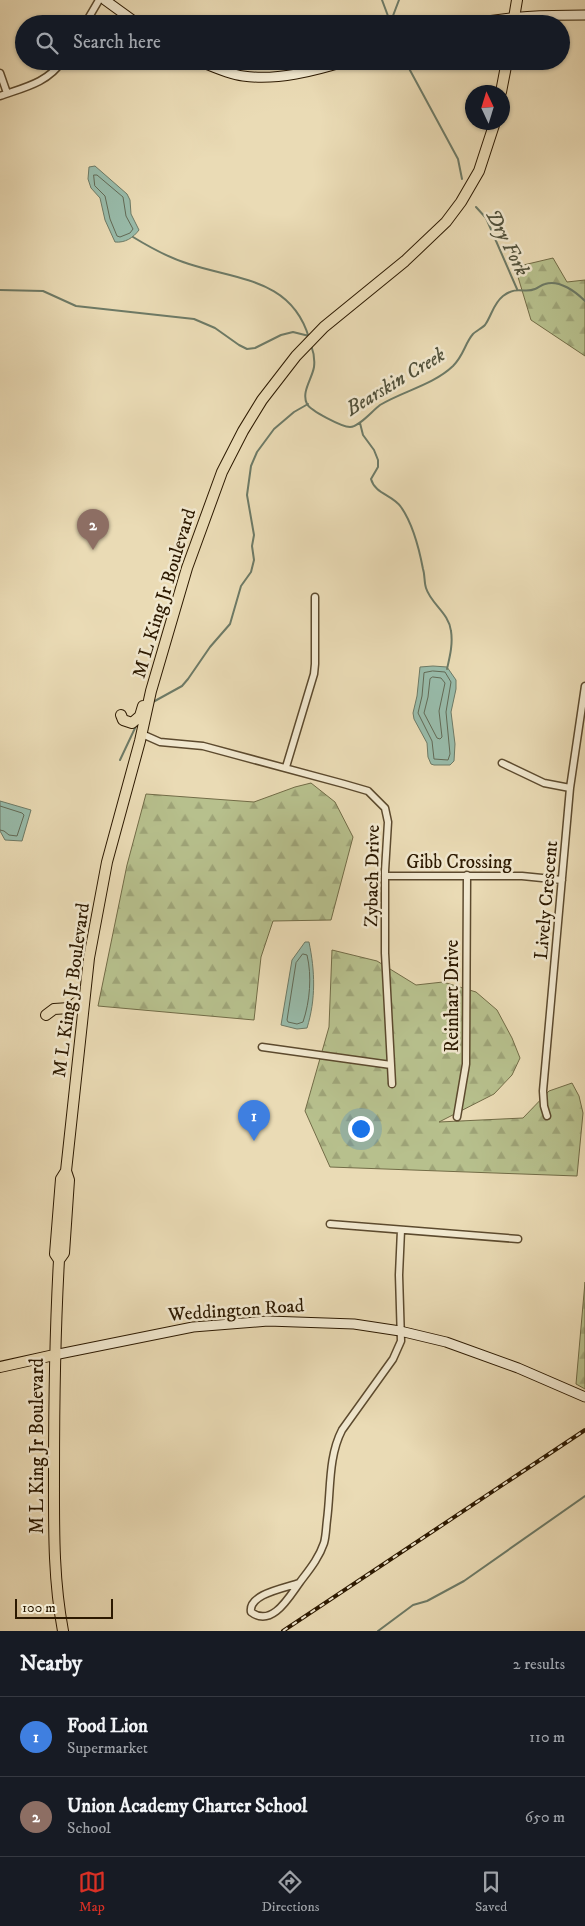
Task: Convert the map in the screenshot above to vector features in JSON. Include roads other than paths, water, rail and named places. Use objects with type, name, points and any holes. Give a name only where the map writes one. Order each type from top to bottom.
[{"type":"main road","points":[[105,0],[126,15]]},
{"type":"main road","points":[[514,15],[517,0]]},
{"type":"main road","points":[[570,16],[585,15]]},
{"type":"main road","points":[[221,70],[243,76],[263,78],[298,74],[313,70]]},
{"type":"main road","points":[[503,85],[506,70]]},
{"type":"main road","name":"M L King Jr Boulevard","points":[[63,1631],[56,1588],[53,1550],[54,1355],[59,1260],[55,1254],[61,1179],[66,1171],[95,922],[107,862],[142,734],[151,691],[187,568],[222,472],[243,431],[284,369],[324,327],[416,252],[446,222],[461,202],[479,171],[492,130]]},
{"type":"main road","points":[[121,715],[123,720],[132,723],[140,716],[176,592],[187,568]]},
{"type":"main road","points":[[46,1015],[54,1009],[70,1008],[85,995]]},
{"type":"main road","name":"Weddington Road","points":[[0,1367],[193,1327],[268,1321],[344,1323],[400,1330],[446,1342],[478,1352],[585,1397]]},
{"type":"street","points":[[89,15],[98,0]]},
{"type":"street","points":[[0,72],[3,95],[41,80],[54,70]]},
{"type":"street","points":[[286,767],[314,674],[315,597]]},
{"type":"street","name":"Lively Crescent","points":[[547,1116],[543,1091],[570,788],[585,686]]},
{"type":"street","name":"Zybach Drive","points":[[142,734],[160,742],[203,746],[286,767],[368,792],[385,808],[388,822],[385,876],[385,953],[392,1084]]},
{"type":"street","points":[[502,764],[544,783],[570,788]]},
{"type":"street","name":"Reinhart Drive","points":[[457,1117],[466,1064],[467,875]]},
{"type":"street","name":"Gibb Crossing","points":[[385,876],[522,876],[562,880]]},
{"type":"street","points":[[262,1047],[391,1065]]},
{"type":"street","points":[[330,1224],[518,1240]]},
{"type":"street","points":[[299,1583],[258,1597],[250,1607],[251,1612],[255,1616],[261,1616],[277,1611],[283,1606],[311,1569],[324,1542],[332,1463],[337,1439],[393,1360],[401,1341],[401,1230]]},
{"type":"water","points":[[95,166],[127,194],[130,200],[131,214],[139,230],[125,241],[115,242],[105,220],[100,198],[91,188],[88,179],[89,167]]},
{"type":"water","points":[[420,667],[447,667],[456,680],[451,712],[455,744],[454,761],[450,765],[431,764],[428,757],[427,743],[414,719],[413,713]]},
{"type":"water","points":[[0,801],[31,810],[22,841],[5,840],[0,831]]},
{"type":"water","points":[[305,942],[309,942],[311,953],[313,996],[307,1028],[297,1029],[281,1025],[292,960]]},
{"type":"waterway","name":"Dry Fork","points":[[382,0],[388,15]]},
{"type":"waterway","points":[[393,15],[399,0]]},
{"type":"waterway","name":"Dry Fork","points":[[410,70],[458,159],[462,179]]},
{"type":"waterway","name":"Dry Fork","points":[[476,207],[486,218],[517,289]]},
{"type":"waterway","points":[[133,237],[174,259],[244,279],[276,293],[290,304],[301,319],[309,338]]},
{"type":"waterway","name":"Bearskin Creek","points":[[311,345],[314,364],[305,395],[307,404],[314,411],[327,418],[350,427],[361,422],[380,405],[445,373],[460,358],[474,333],[485,325],[497,302],[508,293],[517,290],[527,291],[545,284],[556,283],[572,290],[585,301]]},
{"type":"waterway","name":"Bearskin Creek","points":[[0,290],[43,291],[76,306],[194,319],[215,328],[247,349],[255,348],[281,335],[293,332],[309,336]]},
{"type":"waterway","points":[[153,702],[182,686],[210,647],[230,624],[241,586],[251,572],[254,560],[252,546],[254,535],[247,495],[251,466],[257,452],[274,429],[294,412],[308,404]]},
{"type":"waterway","points":[[360,423],[363,435],[374,450],[378,460],[378,467],[371,479],[373,484],[398,503],[405,514],[417,545],[428,594],[450,625],[452,636],[447,669]]},
{"type":"waterway","points":[[120,760],[136,726]]},
{"type":"waterway","points":[[378,1631],[413,1605],[427,1601],[464,1581],[585,1496]]},
{"type":"railway","points":[[283,1631],[585,1430]]},
{"type":"place","name":"Union Academy Charter School","points":[[93,550]]},
{"type":"place","name":"Food Lion","points":[[254,1141]]}]
